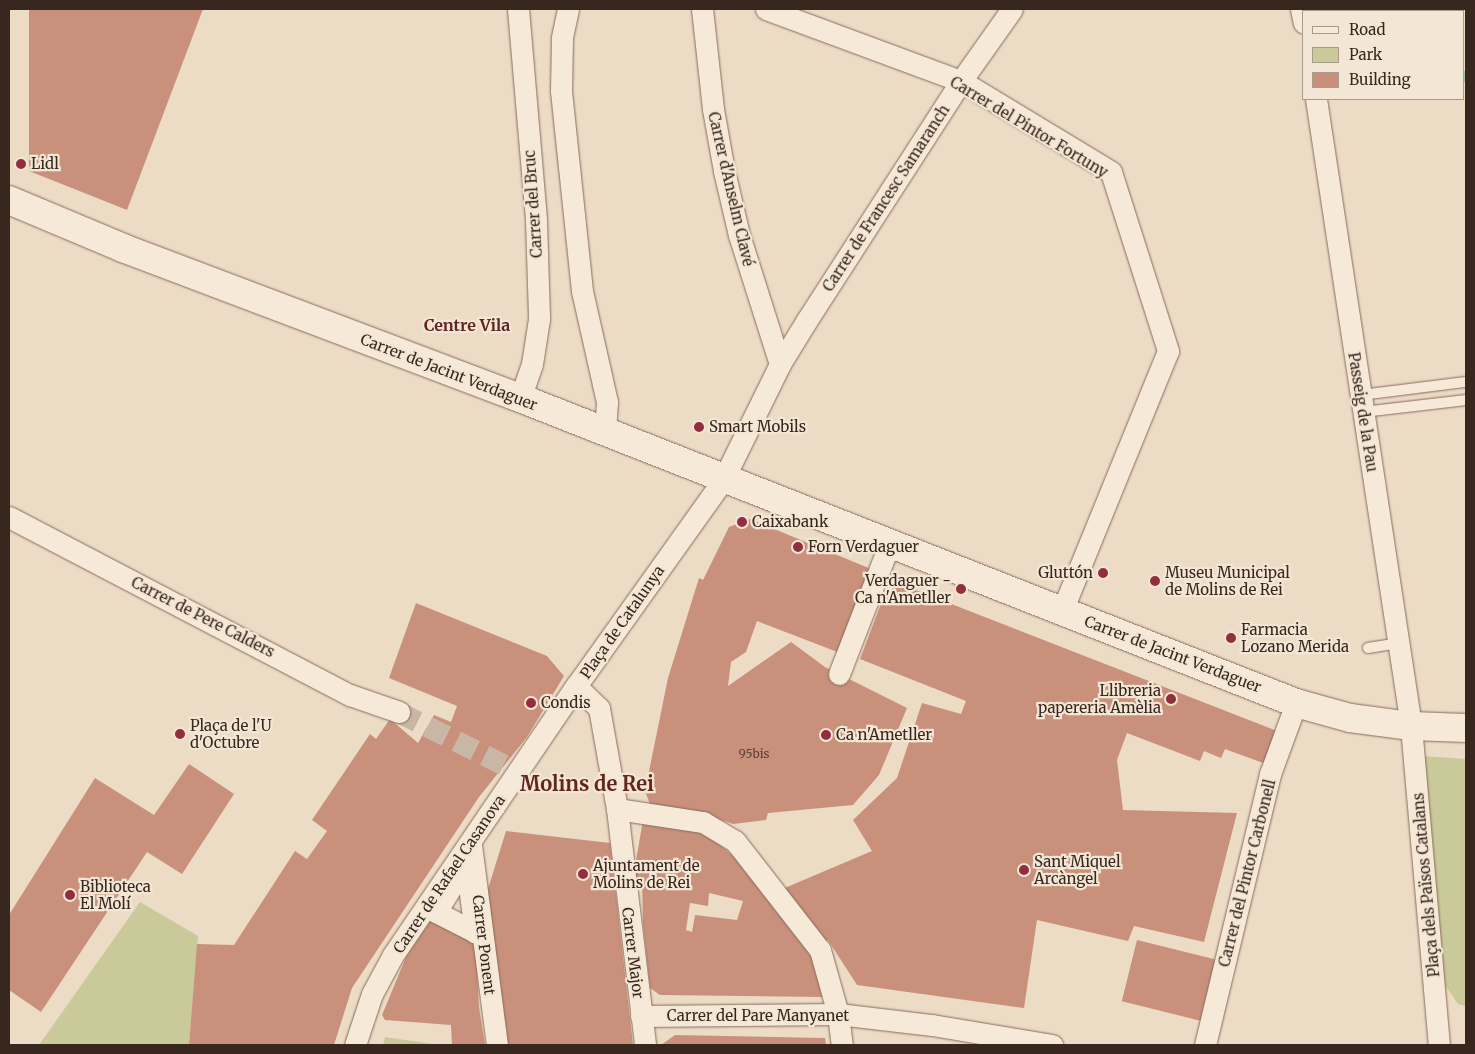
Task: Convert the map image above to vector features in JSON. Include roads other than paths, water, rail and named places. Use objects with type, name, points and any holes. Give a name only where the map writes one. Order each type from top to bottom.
[{"type":"main road","name":"Carrer de Jacint Verdaguer","points":[[9,200],[141,255],[520,398],[723,480],[1296,702],[1350,718],[1411,726],[1466,728]]},
{"type":"street","name":"Carrer del Bruc","points":[[518,9],[536,221],[539,319],[532,364],[520,398]]},
{"type":"street","points":[[568,9],[562,38],[561,91],[582,291],[601,368],[607,402],[605,433]]},
{"type":"street","name":"Carrer d'Anselm Clavé","points":[[702,9],[713,109],[724,171],[739,235],[780,364]]},
{"type":"street","name":"Carrer del Pintor Fortuny","points":[[766,9],[961,81],[1111,172],[1168,350],[1062,611]]},
{"type":"street","name":"Carrer de Francesc Samaranch","points":[[723,480],[780,364],[961,81],[1012,9]]},
{"type":"street","name":"Passeig de la Pau","points":[[1316,100],[1411,726]]},
{"type":"street","points":[[601,368],[614,378],[617,403]]},
{"type":"street","name":"Plaça de Catalunya","points":[[622,861],[617,809],[599,708],[576,686],[723,480]]},
{"type":"street","name":"Carrer de Pere Calders","points":[[9,517],[350,695],[399,712]]},
{"type":"street","points":[[839,674],[889,545]]},
{"type":"street","name":"Carrer de Rafael Casanova","points":[[355,1045],[382,974],[471,845],[512,768],[576,686]]},
{"type":"street","name":"Carrer del Pintor Carbonell","points":[[1205,1045],[1270,774],[1296,702]]},
{"type":"street","name":"Plaça dels Països Catalans","points":[[1411,726],[1440,1045]]},
{"type":"street","points":[[617,809],[703,822],[735,841],[820,950],[838,1014],[842,1045]]},
{"type":"street","name":"Carrer Ponent","points":[[471,845],[497,1045]]},
{"type":"street","name":"Carrer Major","points":[[622,861],[645,1045]]},
{"type":"street","name":"Carrer del Pare Manyanet","points":[[642,1016],[838,1014],[932,1025],[1052,1045]]},
{"type":"lane","points":[[1362,404],[1466,382]]},
{"type":"lane","points":[[1362,404],[1466,400]]},
{"type":"lane","points":[[1368,648],[1399,643]]},
{"type":"tunnel","points":[[399,712],[505,765]]},
{"type":"place","name":"Lidl","points":[[21,164]]},
{"type":"place","name":"Smart Mobils","points":[[699,427]]},
{"type":"place","name":"Caixabank","points":[[742,522]]},
{"type":"place","name":"Forn Verdaguer","points":[[798,547]]},
{"type":"place","name":"Gluttón","points":[[1103,573]]},
{"type":"place","name":"Museu Municipal de Molins de Rei","points":[[1155,581]]},
{"type":"place","name":"Verdaguer - Ca n'Ametller","points":[[961,589]]},
{"type":"place","name":"Farmacia Lozano Merida","points":[[1231,638]]},
{"type":"place","name":"Llibreria papereria Amèlia","points":[[1171,699]]},
{"type":"place","name":"Condis","points":[[531,703]]},
{"type":"place","name":"Plaça de l'U d'Octubre","points":[[180,734]]},
{"type":"place","name":"Ca n'Ametller","points":[[826,735]]},
{"type":"place","name":"Sant Miquel Arcàngel","points":[[1024,870]]},
{"type":"place","name":"Ajuntament de Molins de Rei","points":[[583,874]]},
{"type":"place","name":"Biblioteca El Molí","points":[[70,895]]},
{"type":"district","name":"Centre Vila","points":[[467,325]]},
{"type":"district","name":"Molins de Rei","points":[[587,783]]}]
